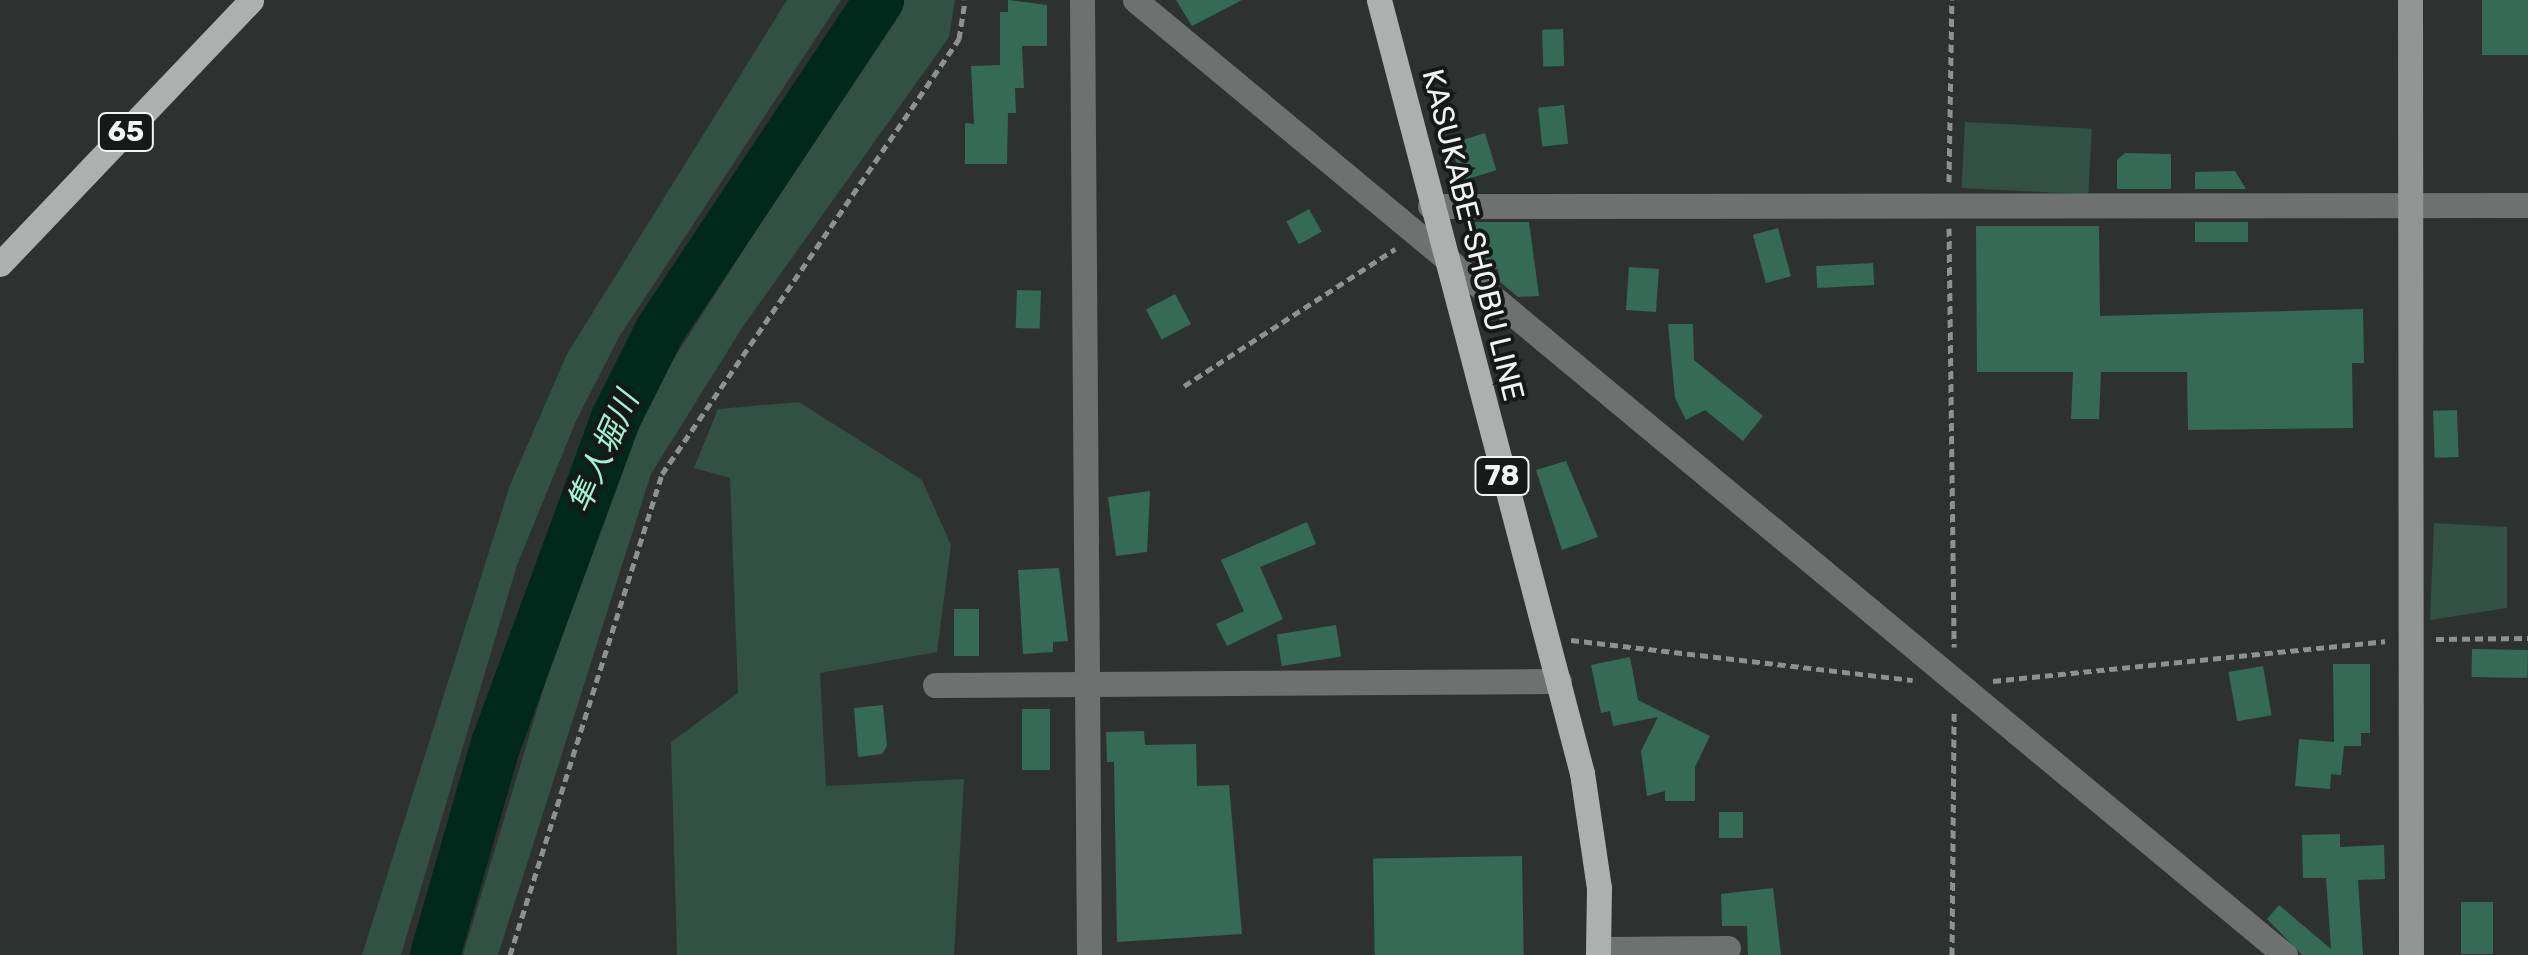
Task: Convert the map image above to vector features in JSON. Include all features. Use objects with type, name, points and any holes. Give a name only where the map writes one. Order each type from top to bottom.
[{"type":"main road","name":"65","points":[[0,264],[251,0]]},
{"type":"main road","name":"KASUKABE-SHOBU LINE","points":[[1380,0],[1442,254],[1559,681],[1593,830],[1598,952]]},
{"type":"street","points":[[1082,0],[1088,955]]},
{"type":"street","points":[[1135,0],[1954,685],[2285,955]]},
{"type":"street","points":[[2410,0],[2412,955]]},
{"type":"street","points":[[1430,206],[2528,205]]},
{"type":"street","points":[[935,684],[1087,679],[1559,681]]},
{"type":"street","points":[[1598,952],[1728,948]]},
{"type":"path","points":[[510,955],[662,474],[959,39],[966,0]]},
{"type":"path","points":[[1952,0],[1952,955]]},
{"type":"path","points":[[1184,386],[1417,232]]},
{"type":"path","points":[[1546,638],[1954,685],[2414,639],[2528,638]]},
{"type":"green space","points":[[787,0],[841,0],[619,337],[576,421],[517,565],[401,955],[362,955],[510,485],[567,354]]},
{"type":"green space","points":[[904,0],[955,0],[949,37],[742,328],[651,474],[498,955],[463,955],[585,551],[631,440],[669,366]]},
{"type":"green space","points":[[1965,122],[2092,129],[2088,195],[1962,188]]},
{"type":"green space","points":[[799,402],[922,480],[951,545],[937,652],[820,673],[826,786],[964,779],[954,955],[677,955],[671,742],[738,693],[730,478],[694,468],[718,409]]},
{"type":"green space","points":[[2434,523],[2507,527],[2507,608],[2430,620]]},
{"type":"building","points":[[1008,0],[1047,5],[1047,46],[1022,46],[1024,88],[1015,88],[1016,113],[1008,113],[1007,164],[965,164],[965,123],[974,124],[971,66],[1000,65],[1000,12],[1008,12]]},
{"type":"building","points":[[1176,0],[1242,0],[1192,26]]},
{"type":"building","points":[[2482,0],[2528,0],[2528,55],[2482,55]]},
{"type":"building","points":[[1563,29],[1564,66],[1543,67],[1542,30]]},
{"type":"building","points":[[1564,105],[1568,144],[1542,147],[1538,108]]},
{"type":"building","points":[[1485,133],[1496,170],[1462,181],[1451,144]]},
{"type":"building","points":[[2125,153],[2171,154],[2171,189],[2117,189],[2117,160]]},
{"type":"building","points":[[2235,171],[2246,189],[2195,189],[2195,172]]},
{"type":"building","points":[[1309,209],[1322,232],[1299,244],[1286,222]]},
{"type":"building","points":[[1474,222],[1529,222],[1539,296],[1518,297],[1499,281],[1498,269],[1484,269]]},
{"type":"building","points":[[2195,222],[2248,222],[2248,242],[2195,242]]},
{"type":"building","points":[[1976,226],[2099,226],[2100,316],[2363,309],[2364,363],[2352,363],[2353,428],[2188,430],[2187,372],[2101,372],[2099,419],[2071,419],[2073,372],[1977,372]]},
{"type":"building","points":[[1778,228],[1791,276],[1766,283],[1753,235]]},
{"type":"building","points":[[1873,263],[1874,285],[1817,288],[1816,266]]},
{"type":"building","points":[[1629,267],[1659,269],[1656,312],[1626,310]]},
{"type":"building","points":[[1017,290],[1041,291],[1040,329],[1016,328]]},
{"type":"building","points":[[1175,294],[1191,324],[1162,340],[1146,309]]},
{"type":"building","points":[[1668,324],[1693,324],[1694,360],[1763,416],[1743,441],[1705,410],[1686,420],[1675,398]]},
{"type":"building","points":[[2457,410],[2459,457],[2435,458],[2433,411]]},
{"type":"building","points":[[1566,461],[1598,537],[1562,550],[1536,470]]},
{"type":"building","points":[[1150,491],[1147,552],[1116,556],[1108,497]]},
{"type":"building","points":[[1307,522],[1316,544],[1260,567],[1283,619],[1227,646],[1216,624],[1244,611],[1221,560]]},
{"type":"building","points":[[1059,568],[1068,641],[1053,642],[1053,652],[1023,654],[1018,570]]},
{"type":"building","points":[[954,609],[979,609],[979,656],[954,656]]},
{"type":"building","points":[[1336,625],[1341,657],[1282,666],[1277,634]]},
{"type":"building","points":[[2472,649],[2528,650],[2528,678],[2472,677]]},
{"type":"building","points":[[1630,657],[1638,700],[1710,736],[1695,767],[1695,801],[1665,801],[1665,791],[1647,796],[1641,751],[1658,717],[1613,726],[1610,711],[1601,713],[1591,665]]},
{"type":"building","points":[[2333,664],[2370,664],[2370,733],[2361,733],[2361,746],[2344,746],[2341,775],[2331,774],[2330,789],[2295,786],[2299,739],[2334,742]]},
{"type":"building","points":[[2263,666],[2272,715],[2237,721],[2229,672]]},
{"type":"building","points":[[883,705],[887,746],[882,754],[858,757],[854,708]]},
{"type":"building","points":[[1022,709],[1050,709],[1050,770],[1022,770]]},
{"type":"building","points":[[1144,731],[1145,745],[1196,744],[1197,786],[1229,785],[1242,934],[1117,942],[1114,762],[1107,762],[1106,732]]},
{"type":"building","points":[[1719,812],[1743,812],[1743,838],[1719,838]]},
{"type":"building","points":[[2340,834],[2340,847],[2384,845],[2385,879],[2358,880],[2363,955],[2302,955],[2267,919],[2279,905],[2331,949],[2326,878],[2303,878],[2302,835]]},
{"type":"building","points":[[1522,856],[1524,955],[1375,955],[1373,859]]},
{"type":"building","points":[[1773,888],[1781,955],[1748,955],[1747,926],[1722,926],[1721,894]]},
{"type":"building","points":[[2461,902],[2493,902],[2493,954],[2461,954]]},
{"type":"waterway","name":"隼人堀川","points":[[435,955],[496,744],[615,420],[660,330],[879,0]]}]
